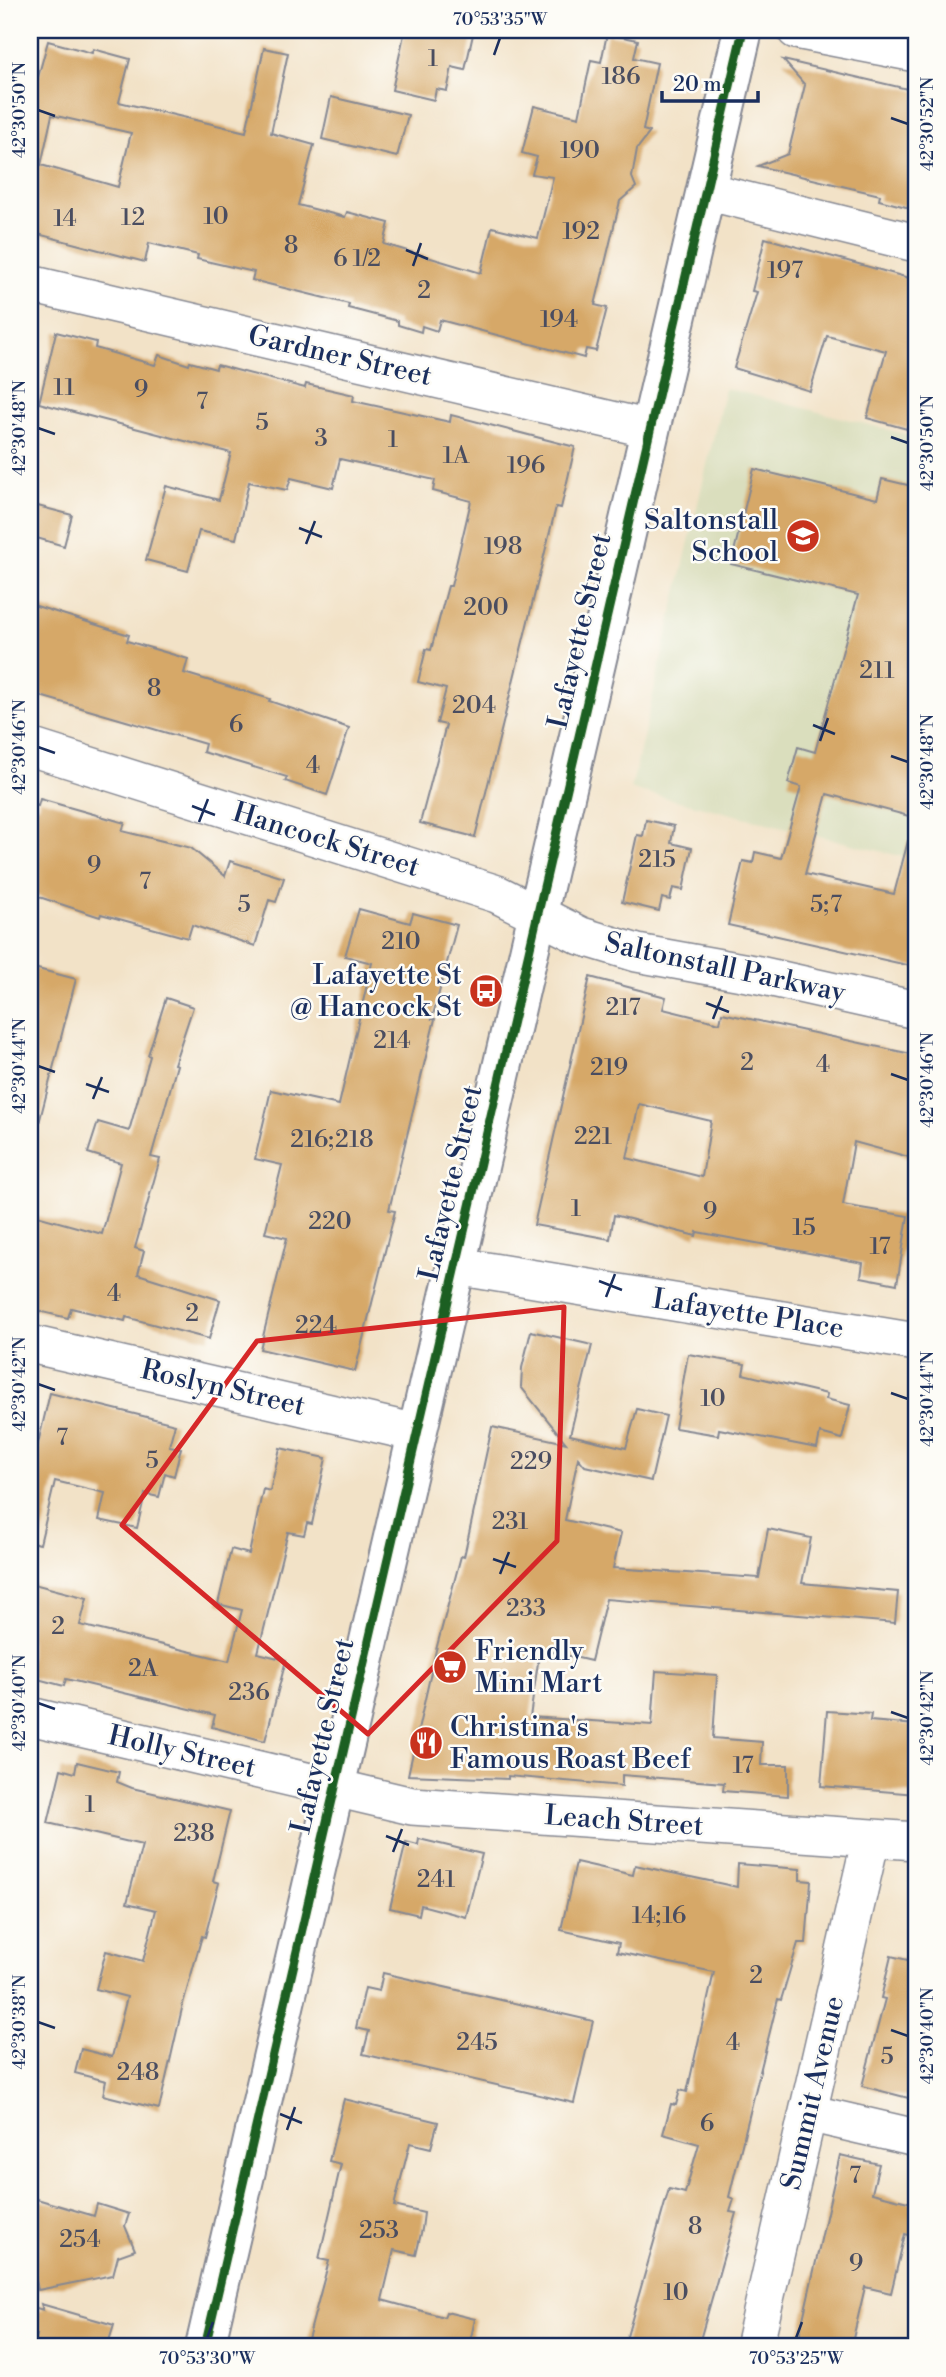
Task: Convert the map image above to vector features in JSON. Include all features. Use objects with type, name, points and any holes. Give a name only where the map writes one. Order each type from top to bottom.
[{"type":"highway","name":"Lafayette Street","points":[[205,2347],[743,30]]},
{"type":"street","points":[[796,30],[916,53]]},
{"type":"street","points":[[706,191],[916,243]]},
{"type":"street","name":"Gardner Street","points":[[30,284],[650,429]]},
{"type":"street","name":"Hancock Street","points":[[30,747],[498,894],[538,915]]},
{"type":"street","name":"Saltonstall Parkway","points":[[538,915],[581,936],[637,953],[759,975],[916,1010]]},
{"type":"street","name":"Lafayette Place","points":[[456,1266],[916,1342]]},
{"type":"street","name":"Roslyn Street","points":[[30,1344],[417,1433]]},
{"type":"street","name":"Holly Street","points":[[30,1716],[335,1787]]},
{"type":"street","name":"Leach Street","points":[[335,1787],[412,1806],[916,1841]]},
{"type":"street","name":"Summit Avenue","points":[[754,2347],[871,1838]]},
{"type":"street","points":[[808,2113],[916,2138]]},
{"type":"highlighted area","points":[[564,1307],[557,1541],[368,1734],[122,1525],[257,1341]]},
{"type":"shaded area","name":"Saltonstall School","points":[[725,388],[916,437],[916,860],[631,789]]},
{"type":"building","points":[[405,30],[474,30],[465,70],[452,67],[447,91],[436,89],[434,100],[392,90]]},
{"type":"building","points":[[607,34],[638,40],[634,58],[657,63],[643,130],[650,132],[637,149],[632,177],[636,187],[620,201],[595,305],[607,308],[596,351],[586,349],[584,358],[440,320],[437,331],[422,326],[421,332],[398,325],[398,321],[348,308],[349,304],[252,280],[254,272],[197,259],[198,255],[149,243],[145,262],[30,232],[30,80],[37,81],[48,41],[92,53],[93,49],[130,59],[119,102],[246,132],[264,48],[288,53],[271,133],[314,145],[298,205],[345,217],[347,212],[389,223],[384,244],[481,273],[492,227],[538,238],[553,177],[532,174],[537,157],[522,153],[534,106],[579,117],[591,60],[601,62]],"holes":[[[52,115],[131,133],[118,187],[41,165]]]},
{"type":"building","points":[[783,60],[916,91],[916,180],[910,208],[879,200],[880,195],[758,166],[788,154],[805,85]]},
{"type":"building","points":[[331,97],[408,115],[397,157],[322,139]]},
{"type":"building","points":[[765,238],[916,280],[916,395],[907,429],[867,418],[886,351],[827,336],[810,391],[734,368],[757,292],[752,291]]},
{"type":"building","points":[[56,332],[96,342],[95,348],[155,365],[159,355],[189,365],[190,362],[216,369],[217,365],[305,388],[306,384],[354,395],[353,401],[450,422],[451,415],[575,447],[561,508],[556,507],[475,837],[420,823],[446,725],[437,723],[446,689],[418,682],[426,649],[431,650],[448,586],[451,586],[471,501],[433,491],[435,480],[340,459],[333,488],[291,478],[287,490],[249,482],[236,539],[199,531],[188,571],[146,560],[166,486],[219,500],[231,453],[39,403]]},
{"type":"building","points":[[754,469],[877,499],[882,479],[916,487],[916,818],[827,794],[805,874],[894,894],[908,841],[916,842],[916,967],[728,925],[743,861],[753,863],[755,852],[781,858],[801,787],[788,783],[798,747],[815,752],[858,595],[731,564]]},
{"type":"building","points":[[30,504],[72,515],[64,546],[30,536]]},
{"type":"building","points":[[30,604],[129,635],[127,641],[188,659],[184,673],[270,699],[269,701],[349,728],[327,795],[285,781],[287,777],[203,752],[205,744],[30,693]]},
{"type":"building","points":[[40,799],[125,823],[122,831],[191,848],[225,876],[230,861],[284,878],[276,902],[269,900],[255,946],[192,925],[188,938],[101,914],[100,917],[30,894],[30,820],[34,805],[38,806]]},
{"type":"building","points":[[646,820],[674,826],[671,843],[692,848],[683,890],[673,888],[670,900],[662,898],[659,911],[622,902],[637,835],[643,836]]},
{"type":"building","points":[[359,909],[410,923],[413,913],[457,925],[432,1019],[435,1019],[389,1210],[395,1211],[355,1371],[260,1349],[287,1238],[265,1233],[282,1165],[255,1159],[271,1090],[339,1105],[372,963],[345,956]]},
{"type":"building","points":[[30,967],[76,979],[37,1131],[30,1130]]},
{"type":"building","points":[[590,977],[666,997],[663,1009],[720,1023],[722,1013],[916,1055],[916,1159],[854,1142],[843,1205],[908,1216],[897,1284],[861,1277],[863,1263],[697,1232],[696,1236],[614,1215],[610,1239],[534,1225]],"holes":[[[639,1104],[711,1121],[702,1177],[627,1158]]]},
{"type":"building","points":[[166,998],[193,1007],[174,1064],[177,1065],[151,1157],[160,1159],[135,1248],[144,1251],[138,1274],[220,1300],[209,1339],[126,1317],[125,1321],[71,1308],[68,1318],[30,1309],[30,1214],[102,1234],[121,1163],[88,1153],[98,1122],[129,1131]]},
{"type":"building","points":[[531,1331],[592,1345],[570,1435],[626,1448],[637,1409],[666,1416],[651,1481],[585,1466],[578,1458],[565,1520],[621,1533],[613,1568],[759,1578],[768,1529],[811,1538],[802,1583],[898,1592],[895,1623],[606,1599],[591,1661],[540,1649],[530,1717],[652,1725],[656,1671],[717,1675],[713,1738],[762,1742],[761,1765],[788,1765],[788,1796],[723,1791],[724,1783],[622,1775],[622,1786],[508,1776],[508,1779],[408,1775],[436,1650],[461,1556],[464,1557],[492,1427],[566,1443],[521,1387],[522,1368]]},
{"type":"building","points":[[688,1354],[745,1364],[743,1374],[827,1394],[826,1399],[850,1405],[842,1439],[820,1433],[817,1448],[719,1429],[718,1435],[675,1428]]},
{"type":"building","points":[[50,1393],[175,1424],[169,1446],[181,1448],[174,1476],[165,1473],[159,1497],[145,1494],[137,1528],[99,1520],[105,1493],[55,1481],[40,1544],[30,1542],[30,1477]]},
{"type":"building","points":[[280,1448],[326,1458],[312,1524],[307,1523],[304,1535],[288,1532],[258,1653],[286,1660],[265,1741],[212,1727],[215,1715],[66,1679],[64,1686],[30,1677],[30,1583],[87,1598],[80,1625],[229,1661],[242,1610],[218,1604],[231,1549],[249,1554],[263,1489],[270,1491]]},
{"type":"building","points":[[827,1711],[871,1714],[870,1721],[916,1725],[916,1794],[821,1786]]},
{"type":"building","points":[[77,1762],[119,1772],[117,1782],[132,1788],[230,1811],[213,1881],[219,1883],[183,2004],[159,2109],[103,2095],[106,2081],[75,2073],[81,2049],[112,2057],[127,1997],[96,1989],[106,1951],[143,1961],[156,1910],[127,1903],[142,1845],[48,1823],[61,1769],[75,1773]]},
{"type":"building","points":[[419,1839],[482,1854],[466,1917],[421,1905],[419,1915],[390,1908],[406,1842],[418,1845]]},
{"type":"building","points":[[576,1862],[633,1875],[635,1865],[737,1887],[738,1864],[800,1869],[800,1880],[811,1881],[806,1943],[798,1943],[781,2000],[778,1999],[729,2197],[734,2199],[730,2212],[736,2213],[698,2347],[624,2347],[669,2189],[685,2193],[699,2144],[663,2134],[671,2104],[676,2105],[680,2090],[687,2092],[714,1972],[617,1952],[619,1943],[561,1930]]},
{"type":"building","points":[[891,1956],[916,1962],[916,2100],[862,2086],[885,1999],[881,1998]]},
{"type":"building","points":[[383,1973],[593,2021],[574,2103],[363,2054],[369,2031],[356,2028],[365,1988],[379,1991]]},
{"type":"building","points":[[344,2099],[438,2122],[431,2148],[410,2143],[394,2206],[424,2213],[422,2229],[416,2255],[394,2250],[382,2300],[444,2317],[446,2312],[475,2319],[469,2347],[340,2347],[308,2339],[329,2261],[319,2259],[341,2164],[329,2161]]},
{"type":"building","points":[[840,2155],[879,2164],[872,2193],[916,2204],[916,2237],[905,2234],[891,2293],[865,2287],[851,2347],[799,2337]]},
{"type":"building","points":[[37,2199],[94,2216],[97,2204],[129,2214],[125,2226],[135,2250],[118,2256],[113,2275],[38,2290],[30,2253],[30,2225]]},
{"type":"building","points":[[41,2304],[114,2325],[107,2347],[33,2347],[37,2335],[30,2333],[30,2306],[43,2310]]},
{"type":"cycle path","points":[[205,2347],[743,30]]},
{"type":"place","name":"Saltonstall School","points":[[803,536]]},
{"type":"place","name":"Lafayette St @ Hancock St","points":[[486,991]]},
{"type":"place","name":"Friendly Mini Mart","points":[[450,1667]]},
{"type":"place","name":"Christina's Famous Roast Beef","points":[[426,1743]]}]
